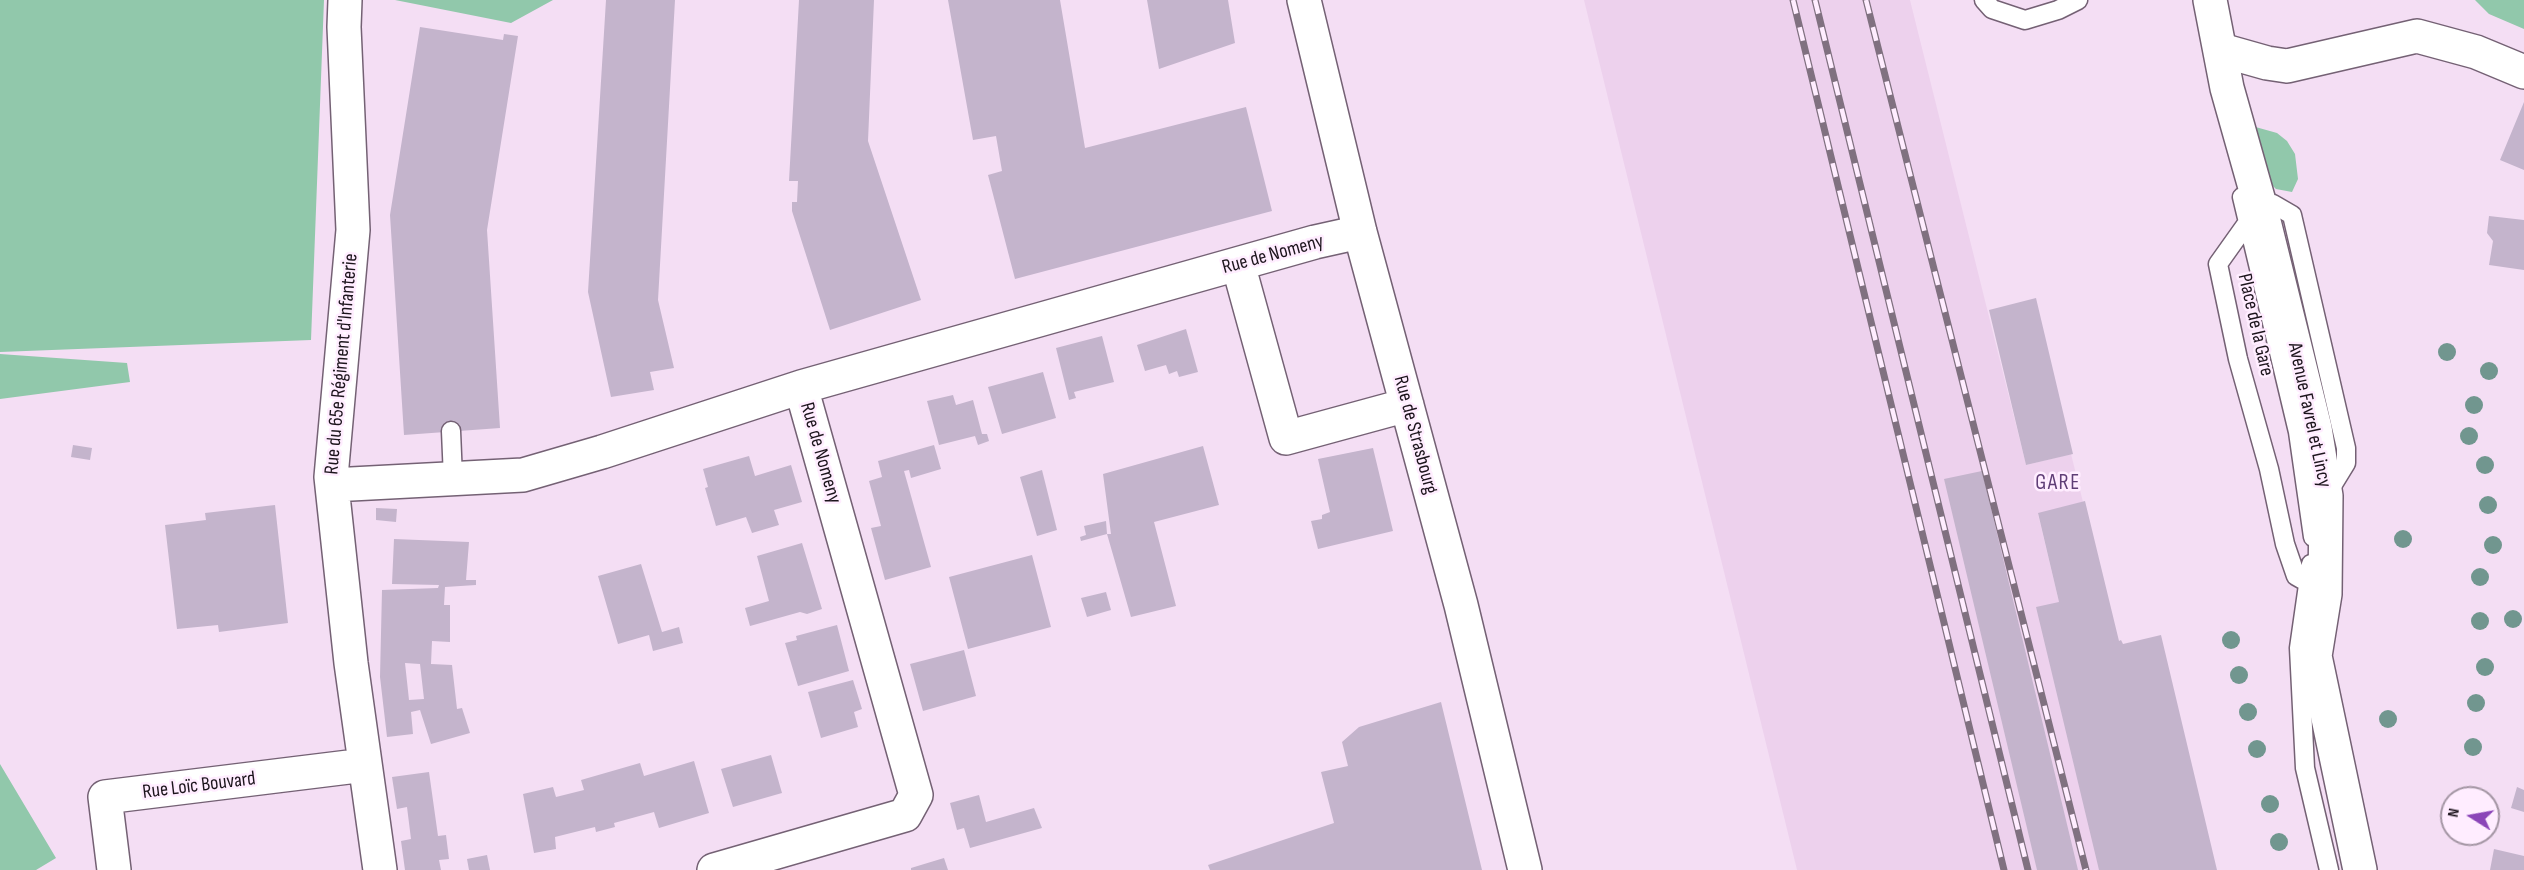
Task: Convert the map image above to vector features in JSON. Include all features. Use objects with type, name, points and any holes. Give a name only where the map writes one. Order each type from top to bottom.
[{"type":"street","name":"Rue du 65e Régiment d'Infanterie","points":[[345,0],[344,27],[353,230],[332,460],[332,485],[351,663],[380,870]]},
{"type":"street","name":"Rue de Strasbourg","points":[[1304,0],[1360,232],[1458,594],[1525,870]]},
{"type":"street","name":"Avenue Favrel et Lincy","points":[[2210,0],[2254,214],[2315,428],[2326,496],[2317,588],[2315,657],[2360,870]]},
{"type":"street","points":[[2221,50],[2287,66],[2417,36],[2476,52],[2524,72]]},
{"type":"street","name":"Rue de Nomeny","points":[[714,870],[905,815],[916,795],[801,387],[1315,242],[1360,232]]},
{"type":"street","points":[[1238,264],[1286,438],[1407,405]]},
{"type":"street","points":[[332,485],[523,475],[602,452],[801,387]]},
{"type":"street","name":"Rue Loïc Bouvard","points":[[114,870],[105,797],[365,765]]},
{"type":"lane","points":[[1984,0],[1992,9],[2025,20],[2058,10],[2078,0]]},
{"type":"lane","name":"Avenue Favrel et Lincy","points":[[2193,0],[2254,214],[2298,432],[2317,588],[2299,648],[2305,768],[2329,870]]},
{"type":"lane","name":"Place de la Gare","points":[[2254,214],[2218,264],[2238,360],[2270,469],[2285,544],[2296,576],[2317,588]]},
{"type":"lane","points":[[451,431],[453,478]]},
{"type":"shaded area","points":[[1584,0],[1910,0],[2026,465],[2071,454],[2083,502],[2038,514],[2123,870],[1797,870]]},
{"type":"green space","points":[[0,0],[324,0],[311,340],[0,352]]},
{"type":"green space","points":[[395,0],[553,0],[511,23]]},
{"type":"green space","points":[[2475,0],[2524,0],[2524,29],[2489,14]]},
{"type":"green space","points":[[2252,126],[2277,133],[2287,141],[2295,154],[2298,179],[2292,192],[2276,189],[2265,178]]},
{"type":"green space","points":[[0,354],[127,363],[130,382],[0,399]]},
{"type":"green space","points":[[0,764],[56,858],[36,870],[0,870]]},
{"type":"building","points":[[606,0],[675,0],[658,300],[674,368],[650,372],[654,390],[611,397],[588,292]]},
{"type":"building","points":[[799,0],[874,0],[868,141],[921,300],[830,330],[792,211],[792,202],[797,202],[798,181],[789,181]]},
{"type":"building","points":[[948,0],[1060,0],[1085,148],[1246,107],[1272,211],[1015,279],[988,175],[1002,171],[996,136],[973,140]]},
{"type":"building","points":[[1147,0],[1228,0],[1235,43],[1159,69]]},
{"type":"building","points":[[420,27],[503,40],[504,34],[518,36],[487,230],[500,428],[404,435],[390,215]]},
{"type":"building","points":[[2524,102],[2524,170],[2500,160]]},
{"type":"building","points":[[2489,216],[2524,220],[2524,270],[2489,265],[2493,241],[2487,233]]},
{"type":"building","points":[[2036,298],[2073,454],[2026,465],[1989,310]]},
{"type":"building","points":[[1186,329],[1198,372],[1179,377],[1177,371],[1169,374],[1166,365],[1145,371],[1137,345]]},
{"type":"building","points":[[1102,336],[1114,382],[1074,392],[1076,398],[1069,400],[1056,348]]},
{"type":"building","points":[[1043,372],[1056,418],[1002,434],[988,387]]},
{"type":"building","points":[[953,395],[956,405],[973,400],[982,434],[987,434],[989,441],[978,445],[975,436],[939,445],[927,401]]},
{"type":"building","points":[[73,445],[92,448],[90,460],[71,457]]},
{"type":"building","points":[[934,445],[941,469],[911,478],[909,470],[904,471],[931,567],[885,580],[871,528],[881,526],[869,481],[882,477],[878,461]]},
{"type":"building","points":[[1203,446],[1219,505],[1154,522],[1176,606],[1131,617],[1107,534],[1111,534],[1103,474]]},
{"type":"building","points":[[1373,448],[1393,531],[1318,549],[1311,521],[1322,519],[1322,515],[1330,512],[1318,459]]},
{"type":"building","points":[[749,456],[755,476],[791,465],[802,502],[774,510],[779,525],[752,533],[746,517],[716,526],[705,488],[708,487],[703,469]]},
{"type":"building","points":[[1042,470],[1057,530],[1037,536],[1020,477]]},
{"type":"building","points":[[1982,471],[2078,870],[2037,870],[1944,479]]},
{"type":"building","points":[[2085,501],[2119,641],[2121,640],[2123,644],[2161,635],[2217,870],[2099,870],[2036,607],[2059,602],[2038,513]]},
{"type":"building","points":[[275,505],[288,623],[219,632],[218,625],[177,629],[165,525],[206,520],[205,513]]},
{"type":"building","points":[[376,508],[397,509],[396,522],[376,520]]},
{"type":"building","points":[[1106,521],[1107,534],[1081,541],[1080,537],[1086,535],[1084,526]]},
{"type":"building","points":[[394,539],[469,542],[466,580],[476,580],[476,585],[445,587],[444,605],[450,605],[450,642],[432,641],[431,664],[452,665],[457,709],[462,708],[470,733],[431,744],[420,710],[411,712],[413,734],[387,737],[380,677],[382,590],[438,588],[439,585],[392,584]],"holes":[[[405,663],[420,664],[424,699],[409,700]]]},
{"type":"building","points":[[802,543],[822,609],[807,614],[800,612],[750,626],[745,608],[769,601],[757,556]]},
{"type":"building","points":[[1032,555],[1051,627],[968,649],[949,577]]},
{"type":"building","points":[[641,564],[662,632],[679,627],[683,643],[653,651],[649,635],[618,644],[598,576]]},
{"type":"building","points":[[1106,592],[1111,610],[1087,617],[1081,598]]},
{"type":"building","points":[[837,625],[849,671],[798,686],[785,643],[797,640],[796,636]]},
{"type":"building","points":[[964,650],[976,696],[923,711],[910,664]]},
{"type":"building","points":[[853,680],[862,709],[854,712],[858,727],[821,738],[808,692]]},
{"type":"building","points":[[1441,702],[1482,870],[1210,870],[1208,865],[1334,823],[1321,772],[1348,766],[1342,742],[1359,727]]},
{"type":"building","points":[[771,755],[782,793],[733,807],[721,769]]},
{"type":"building","points":[[694,761],[709,813],[659,828],[654,812],[614,823],[615,827],[596,832],[595,827],[555,837],[556,849],[534,853],[523,794],[553,787],[556,797],[584,790],[581,780],[640,763],[644,776]]},
{"type":"building","points":[[429,772],[438,836],[446,835],[449,859],[439,860],[441,870],[405,870],[401,841],[411,839],[407,807],[397,809],[392,777]]},
{"type":"building","points":[[2517,787],[2524,790],[2524,812],[2511,808]]},
{"type":"building","points":[[979,795],[986,822],[1034,808],[1042,828],[970,848],[964,828],[957,830],[950,803]]},
{"type":"building","points":[[2494,849],[2524,856],[2524,870],[2490,870]]},
{"type":"building","points":[[487,855],[490,870],[469,870],[467,859]]},
{"type":"building","points":[[944,858],[948,870],[911,870],[911,868]]},
{"type":"railway","points":[[1793,0],[2004,870]]},
{"type":"railway","points":[[1815,0],[2028,870]]},
{"type":"railway","points":[[1866,0],[2086,870]]},
{"type":"district","name":"GARE","points":[[2058,483]]}]
